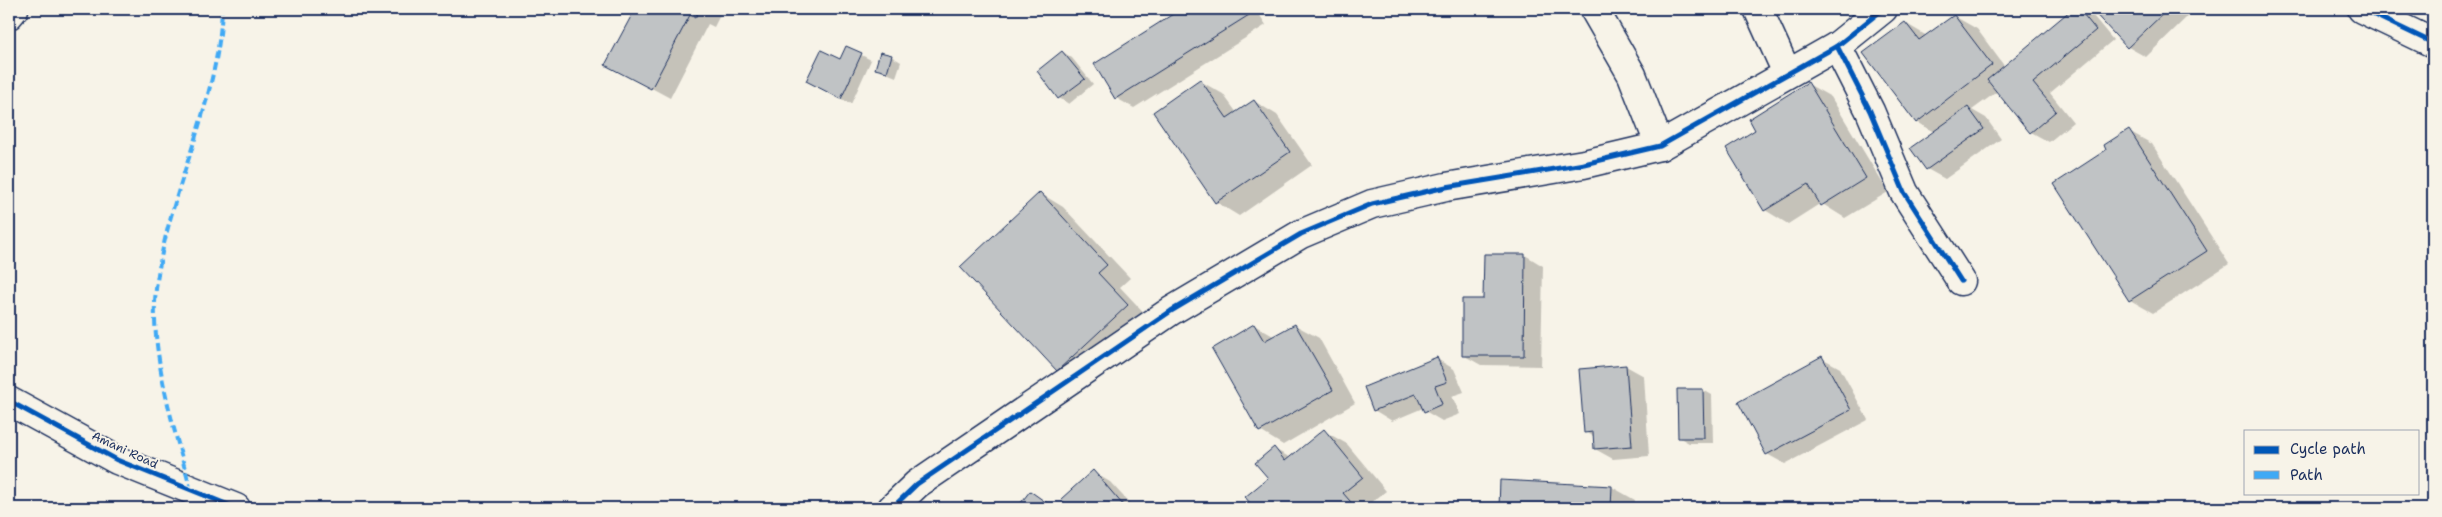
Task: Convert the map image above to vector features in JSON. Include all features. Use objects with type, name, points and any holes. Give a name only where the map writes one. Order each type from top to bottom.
[{"type":"street","points":[[9,15],[14,9]]},
{"type":"street","points":[[1594,9],[1632,75],[1660,146]]},
{"type":"street","points":[[1758,9],[1787,73]]},
{"type":"street","points":[[892,508],[917,484],[1171,311],[1301,234],[1372,204],[1446,187],[1584,164],[1660,146],[1837,46],[1883,9]]},
{"type":"street","points":[[2362,9],[2433,43]]},
{"type":"street","points":[[1837,46],[1870,111],[1904,192],[1961,281]]},
{"type":"street","name":"Amani Road","points":[[9,401],[117,460],[195,499],[236,508]]},
{"type":"building","points":[[635,9],[700,9],[695,18],[690,15],[651,89],[605,65]]},
{"type":"building","points":[[1181,9],[1245,9],[1249,15],[1115,99],[1094,64]]},
{"type":"building","points":[[2072,9],[2079,9],[2096,30],[2033,83],[2056,111],[2030,133],[1987,80]]},
{"type":"building","points":[[2091,9],[2168,9],[2127,48]]},
{"type":"building","points":[[1954,15],[1992,65],[1916,123],[1863,53],[1905,22],[1919,40]]},
{"type":"building","points":[[846,46],[862,53],[841,99],[806,81],[821,50],[840,59]]},
{"type":"building","points":[[1062,51],[1085,79],[1058,99],[1037,71]]},
{"type":"building","points":[[880,52],[892,55],[887,72],[875,69]]},
{"type":"building","points":[[1200,79],[1227,118],[1254,100],[1290,152],[1215,203],[1153,112]]},
{"type":"building","points":[[1808,82],[1866,178],[1821,206],[1808,184],[1764,211],[1726,148],[1755,130],[1749,119]]},
{"type":"building","points":[[1968,107],[1984,129],[1926,170],[1910,148]]},
{"type":"building","points":[[2129,129],[2207,251],[2129,301],[2054,184],[2106,150],[2104,145]]},
{"type":"building","points":[[1040,192],[1107,265],[1098,273],[1128,305],[1057,371],[960,267]]},
{"type":"building","points":[[1484,254],[1525,254],[1524,356],[1462,356],[1462,299],[1483,299]]},
{"type":"building","points":[[1254,324],[1264,341],[1295,324],[1333,390],[1259,432],[1212,349]]},
{"type":"building","points":[[1822,356],[1851,410],[1766,455],[1738,402]]},
{"type":"building","points":[[1437,357],[1447,382],[1435,386],[1442,404],[1424,412],[1416,394],[1373,411],[1364,387]]},
{"type":"building","points":[[1626,365],[1632,446],[1594,449],[1593,432],[1584,433],[1579,369]]},
{"type":"building","points":[[1677,389],[1703,389],[1704,438],[1678,438]]},
{"type":"building","points":[[1324,429],[1363,477],[1343,493],[1356,508],[1254,508],[1245,497],[1268,478],[1255,463],[1274,447],[1285,461]]},
{"type":"building","points":[[1093,470],[1123,505],[1120,508],[1070,508],[1061,499]]},
{"type":"building","points":[[1500,480],[1612,486],[1611,508],[1499,508]]},
{"type":"building","points":[[1030,491],[1054,508],[1017,508]]},
{"type":"marked path","points":[[191,491],[171,417],[160,364],[156,338],[156,289],[170,218],[212,80],[222,9]]},
{"type":"cycle path","points":[[892,508],[917,484],[1171,311],[1301,234],[1372,204],[1446,187],[1584,164],[1660,146],[1837,46],[1883,9]]},
{"type":"cycle path","points":[[2362,9],[2433,43]]},
{"type":"cycle path","points":[[1837,46],[1870,111],[1904,192],[1961,281]]},
{"type":"cycle path","points":[[9,401],[117,460],[236,508]]}]
